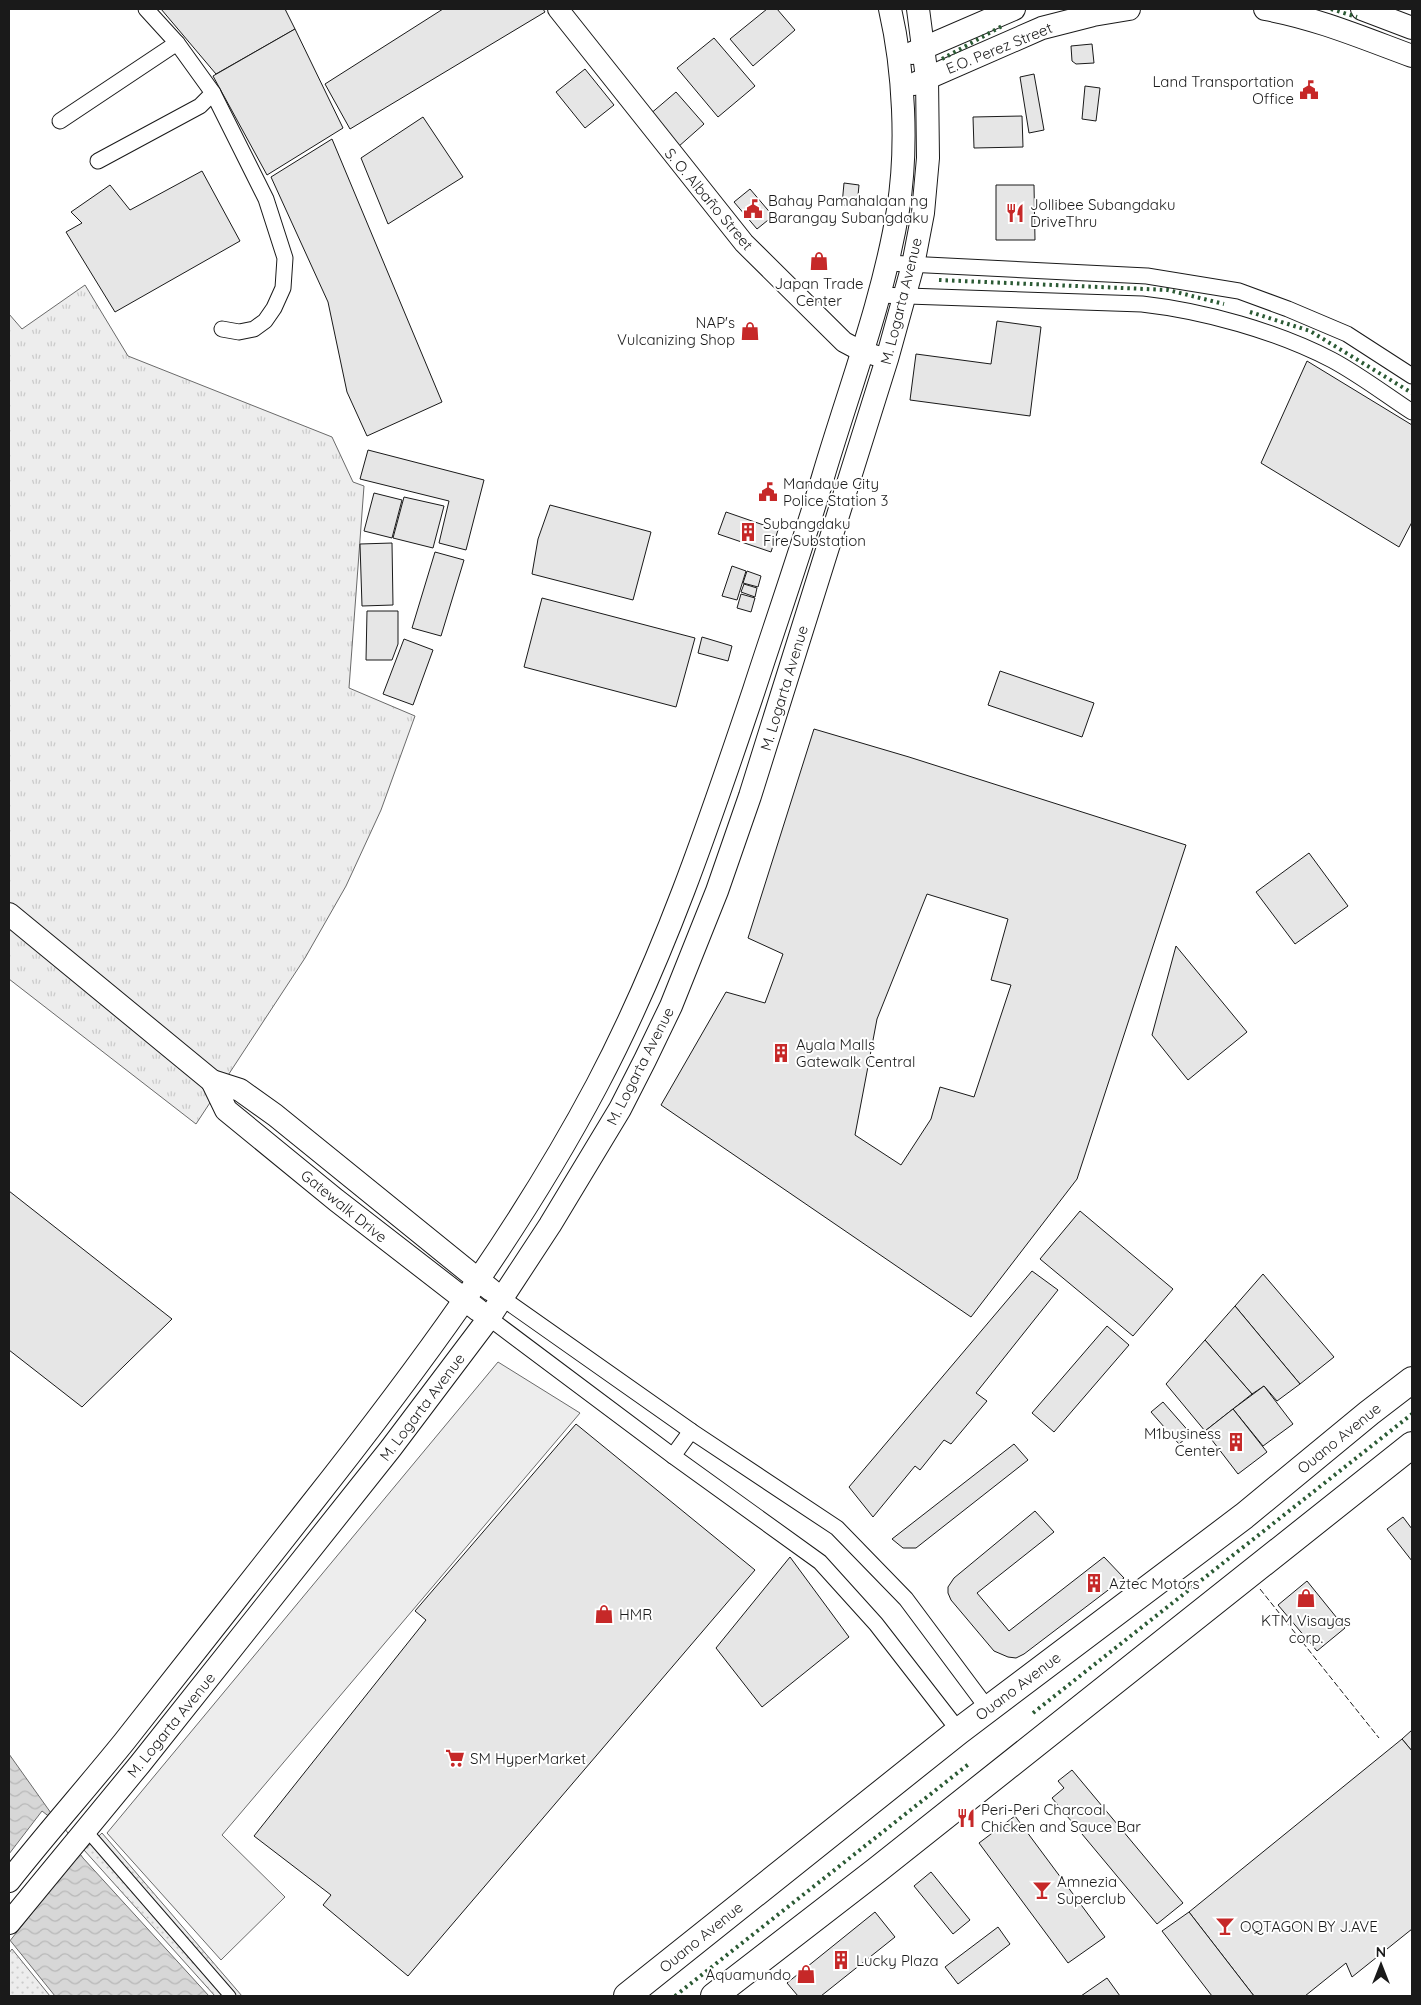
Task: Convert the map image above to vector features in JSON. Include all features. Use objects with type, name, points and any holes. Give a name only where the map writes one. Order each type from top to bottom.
[{"type":"highway","name":"Ouano Avenue","points":[[627,1996],[988,1709],[1244,1516],[1412,1380]]},
{"type":"highway","points":[[714,1996],[870,1875],[1412,1445]]},
{"type":"main road","name":"M. Logarta Avenue","points":[[9,1881],[120,1747],[370,1431],[465,1301],[529,1201],[594,1091],[618,1045],[689,877],[715,809],[813,510],[887,263],[898,206],[902,157],[901,90],[890,9]]},
{"type":"main road","name":"M. Logarta Avenue","points":[[9,1923],[146,1756],[391,1448],[489,1318],[550,1225],[620,1109],[671,1006],[717,891],[750,796],[887,359],[913,265],[923,213],[928,169],[927,78],[918,9]]},
{"type":"main road","name":"E.O. Perez Street","points":[[898,59],[1014,9]]},
{"type":"main road","name":"E.O. Perez Street","points":[[901,90],[1042,28],[1093,15],[1129,9]]},
{"type":"main road","points":[[1264,9],[1292,14],[1336,27],[1406,54],[1410,27],[1362,9]]},
{"type":"main road","name":"Gatewalk Drive","points":[[9,914],[212,1081],[240,1090],[275,1115],[478,1282],[502,1298]]},
{"type":"main road","points":[[618,1045],[645,1060]]},
{"type":"main road","name":"Gatewalk Drive","points":[[212,1081],[226,1110],[336,1200],[489,1318]]},
{"type":"street","points":[[146,9],[177,43],[212,93],[266,199],[285,258],[283,288],[274,308],[264,321],[254,329],[239,332],[222,329]]},
{"type":"street","name":"S. O. Albaño Street","points":[[558,9],[744,243],[844,342],[861,351],[887,359]]},
{"type":"street","points":[[60,121],[177,43]]},
{"type":"street","points":[[98,161],[200,106],[212,93]]},
{"type":"street","points":[[887,263],[1147,276],[1239,291],[1347,334],[1412,376]]},
{"type":"street","points":[[878,295],[1142,304],[1176,308],[1277,337],[1332,360],[1412,412]]},
{"type":"street","points":[[502,1298],[691,1431],[837,1528],[906,1599],[988,1709]]},
{"type":"street","points":[[489,1318],[673,1456],[820,1562],[876,1624],[959,1732]]},
{"type":"street","points":[[673,1456],[691,1431]]},
{"type":"street","points":[[81,1834],[230,1996]]},
{"type":"green space","points":[[85,285],[128,356],[332,437],[353,482],[364,486],[349,688],[415,716],[381,810],[346,886],[305,958],[196,1124],[9,979],[9,314],[22,329]]},
{"type":"green space","points":[[102,1833],[242,1996],[215,1996],[84,1850]]},
{"type":"green space","points":[[12,1949],[50,1996],[9,1996],[9,1953]]},
{"type":"shaded area","points":[[498,1362],[580,1413],[222,1835],[285,1897],[221,1960],[107,1833]]},
{"type":"water","points":[[9,1754],[83,1858],[209,1996],[55,1996],[9,1939]]},
{"type":"pier","points":[[42,1811],[65,1829],[81,1851],[9,1942],[9,1854]]},
{"type":"building","points":[[161,9],[285,9],[295,29],[216,74]]},
{"type":"building","points":[[443,9],[543,9],[545,12],[350,129],[325,84]]},
{"type":"building","points":[[767,9],[777,9],[795,30],[753,66],[730,39]]},
{"type":"building","points":[[295,29],[343,128],[267,175],[213,76]]},
{"type":"building","points":[[714,38],[755,86],[718,117],[677,68]]},
{"type":"building","points":[[1092,44],[1094,63],[1076,64],[1072,61],[1071,46]]},
{"type":"building","points":[[585,69],[614,105],[585,128],[556,92]]},
{"type":"building","points":[[1034,74],[1044,130],[1029,133],[1020,77]]},
{"type":"building","points":[[1085,86],[1100,88],[1096,121],[1082,119]]},
{"type":"building","points":[[676,92],[704,124],[678,147],[649,115]]},
{"type":"building","points":[[1022,116],[1023,147],[974,148],[973,117]]},
{"type":"building","points":[[423,117],[463,177],[388,224],[361,158]]},
{"type":"building","points":[[332,139],[442,402],[367,436],[347,392],[328,302],[271,177]]},
{"type":"building","points":[[202,171],[240,241],[115,312],[66,232],[82,223],[71,212],[110,185],[130,210]]},
{"type":"building","points":[[844,183],[859,185],[857,206],[842,205]]},
{"type":"building","name":"Jollibee Subangdaku DriveThru","points":[[996,185],[1034,185],[1035,240],[996,240]]},
{"type":"building","name":"Bahay Pamahalaan ng Barangay Subangdaku","points":[[750,189],[773,216],[757,229],[734,202]]},
{"type":"building","points":[[997,321],[1041,327],[1030,416],[910,400],[916,354],[991,364]]},
{"type":"building","points":[[1307,361],[1412,425],[1412,522],[1399,547],[1261,463]]},
{"type":"building","points":[[368,450],[484,480],[466,550],[439,543],[449,501],[360,479]]},
{"type":"building","points":[[374,493],[402,500],[392,538],[364,531]]},
{"type":"building","points":[[404,497],[444,506],[433,548],[393,538]]},
{"type":"building","points":[[550,505],[651,532],[633,600],[532,574],[538,539]]},
{"type":"building","name":"Subangdaku Fire Substation","points":[[726,512],[778,530],[771,552],[718,534]]},
{"type":"building","points":[[392,543],[393,605],[362,606],[360,544]]},
{"type":"building","points":[[435,552],[464,560],[441,636],[412,628]]},
{"type":"building","points":[[732,566],[746,571],[737,600],[722,596]]},
{"type":"building","points":[[747,571],[761,576],[758,587],[743,583]]},
{"type":"building","points":[[744,584],[757,588],[755,597],[741,592]]},
{"type":"building","points":[[741,594],[755,598],[751,612],[737,608]]},
{"type":"building","points":[[542,598],[695,638],[676,707],[524,667]]},
{"type":"building","points":[[367,611],[398,611],[398,644],[392,660],[366,660]]},
{"type":"building","points":[[702,637],[732,646],[728,661],[698,653]]},
{"type":"building","points":[[404,639],[433,650],[413,705],[383,694]]},
{"type":"building","points":[[1000,671],[1094,703],[1082,737],[988,705]]},
{"type":"building","name":"Ayala Malls Gatewalk Central","points":[[814,729],[909,757],[1186,845],[1077,1179],[971,1317],[661,1105],[726,992],[765,1003],[783,954],[748,938]],"holes":[[[927,894],[1008,919],[991,980],[1011,985],[974,1097],[940,1087],[931,1119],[901,1165],[855,1135],[877,1019]]]},
{"type":"building","points":[[1309,853],[1348,906],[1295,944],[1256,892]]},
{"type":"building","points":[[1176,946],[1247,1032],[1188,1080],[1152,1035]]},
{"type":"building","points":[[9,1191],[172,1319],[82,1407],[9,1350]]},
{"type":"building","points":[[1080,1211],[1173,1289],[1133,1336],[1040,1259]]},
{"type":"building","points":[[1032,1271],[1058,1290],[976,1393],[987,1401],[951,1444],[944,1440],[920,1470],[915,1466],[873,1517],[849,1487]]},
{"type":"building","points":[[1263,1274],[1334,1357],[1300,1384],[1235,1306]]},
{"type":"building","points":[[1235,1306],[1300,1384],[1277,1401],[1264,1386],[1252,1394],[1205,1340]]},
{"type":"building","points":[[1107,1326],[1129,1345],[1054,1432],[1032,1413]]},
{"type":"building","points":[[1205,1340],[1252,1394],[1205,1431],[1166,1384]]},
{"type":"building","points":[[1264,1386],[1293,1424],[1263,1446],[1233,1409]]},
{"type":"building","points":[[1163,1402],[1191,1434],[1179,1444],[1151,1412]]},
{"type":"building","name":"M1business Center","points":[[1233,1409],[1267,1452],[1238,1474],[1205,1431]]},
{"type":"building","name":"SM HyperMarket","points":[[576,1424],[755,1570],[408,1976],[323,1905],[331,1895],[254,1836],[426,1620],[415,1611]]},
{"type":"building","points":[[1014,1444],[1028,1460],[916,1548],[903,1548],[892,1539]]},
{"type":"building","name":"Aztec Motors","points":[[1035,1511],[1054,1532],[977,1593],[1009,1631],[1104,1557],[1124,1578],[1024,1654],[1016,1658],[1008,1657],[994,1651],[951,1600],[948,1587],[954,1578]]},
{"type":"building","points":[[1403,1517],[1412,1529],[1412,1561],[1387,1529]]},
{"type":"building","points":[[790,1557],[849,1637],[762,1707],[716,1648]]},
{"type":"building","points":[[1307,1581],[1345,1628],[1317,1651],[1278,1605]]},
{"type":"building","points":[[1412,1730],[1412,1751],[1402,1739]]},
{"type":"building","points":[[1402,1739],[1412,1751],[1412,1929],[1352,1977],[1346,1963],[1305,1996],[1254,1996],[1189,1912]]},
{"type":"building","points":[[1072,1770],[1183,1903],[1157,1924],[1052,1798],[1064,1788],[1058,1781]]},
{"type":"building","name":"Amnezia Superclub","points":[[1015,1816],[1105,1937],[1068,1963],[979,1843]]},
{"type":"building","points":[[931,1872],[970,1920],[953,1934],[914,1886]]},
{"type":"building","name":"Lucky Plaza","points":[[875,1912],[895,1937],[821,1996],[798,1996],[787,1983]]},
{"type":"building","points":[[1189,1912],[1254,1996],[1212,1996],[1162,1931]]},
{"type":"building","points":[[998,1927],[1010,1944],[958,1984],[945,1967]]},
{"type":"building","points":[[1107,1978],[1120,1996],[1081,1996]]},
{"type":"hedge","points":[[1331,9],[1357,17]]},
{"type":"hedge","points":[[942,59],[1004,25]]},
{"type":"hedge","points":[[939,280],[1168,290],[1224,304]]},
{"type":"hedge","points":[[1250,312],[1310,331],[1412,393]]},
{"type":"hedge","points":[[1033,1713],[1412,1414]]},
{"type":"hedge","points":[[675,1996],[970,1763]]},
{"type":"fence","points":[[1260,1589],[1379,1738]]},
{"type":"place","name":"Land Transportation Office","points":[[1309,90]]},
{"type":"place","name":"Bahay Pamahalaan ng Barangay Subangdaku","points":[[753,209]]},
{"type":"place","name":"Jollibee Subangdaku DriveThru","points":[[1015,213]]},
{"type":"place","name":"Japan Trade Center","points":[[819,261]]},
{"type":"place","name":"NAP's Vulcanizing Shop","points":[[750,331]]},
{"type":"place","name":"Mandaue City Police Station 3","points":[[768,492]]},
{"type":"place","name":"Subangdaku Fire Substation","points":[[748,532]]},
{"type":"place","name":"Ayala Malls Gatewalk Central","points":[[781,1053]]},
{"type":"place","name":"M1business Center","points":[[1236,1442]]},
{"type":"place","name":"Aztec Motors","points":[[1094,1583]]},
{"type":"place","name":"KTM Visayas corp.","points":[[1306,1598]]},
{"type":"place","name":"HMR","points":[[604,1614]]},
{"type":"place","name":"SM HyperMarket","points":[[455,1758]]},
{"type":"place","name":"Peri-Peri Charcoal Chicken and Sauce Bar","points":[[966,1818]]},
{"type":"place","name":"Amnezia Superclub","points":[[1042,1890]]},
{"type":"place","name":"OQTAGON BY J.AVE","points":[[1225,1926]]},
{"type":"place","name":"Lucky Plaza","points":[[841,1960]]},
{"type":"place","name":"Aquamundo","points":[[806,1974]]}]
